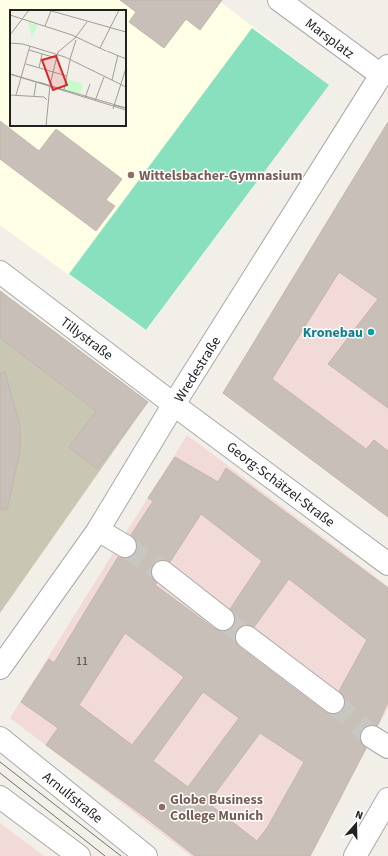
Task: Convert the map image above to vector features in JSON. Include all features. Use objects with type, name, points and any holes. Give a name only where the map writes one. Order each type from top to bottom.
[{"type":"street","name":"Marsplatz","points":[[279,0],[384,71]]},
{"type":"street","name":"Wredestraße","points":[[0,668],[98,530],[174,404],[384,71]]},
{"type":"street","name":"Tillystraße","points":[[0,272],[174,404]]},
{"type":"street","name":"Georg-Schätzel-Straße","points":[[174,404],[388,564]]},
{"type":"street","points":[[98,530],[125,546]]},
{"type":"street","points":[[163,572],[223,619]]},
{"type":"street","points":[[247,637],[333,702]]},
{"type":"street","name":"Arnulfstraße","points":[[0,738],[146,856]]},
{"type":"street","points":[[0,797],[78,856]]},
{"type":"street","points":[[355,856],[388,799]]},
{"type":"shaded area","name":"Wittelsbacher-Gymnasium","points":[[0,0],[218,0],[329,85],[146,331],[0,225]]},
{"type":"shaded area","points":[[388,122],[388,517],[223,393]]},
{"type":"shaded area","points":[[0,291],[148,402],[0,613]]},
{"type":"shaded area","points":[[187,435],[388,586],[388,708],[311,856],[191,856],[10,718]]},
{"type":"shaded area","points":[[0,823],[44,856],[0,856]]},
{"type":"green space","points":[[252,28],[329,85],[146,330],[69,274]]},
{"type":"building","points":[[120,0],[222,0],[200,30],[186,19],[164,48],[129,22],[136,12]]},
{"type":"building","points":[[0,121],[39,151],[56,129],[122,179],[106,200],[115,206],[96,231],[0,159]]},
{"type":"building","points":[[388,122],[388,408],[328,364],[378,299],[339,272],[272,379],[366,449],[374,440],[388,451],[388,517],[223,393]]},
{"type":"building","points":[[0,291],[148,402],[97,469],[69,447],[96,411],[0,338]]},
{"type":"building","points":[[5,372],[20,426],[20,451],[7,510],[0,509],[0,373]]},
{"type":"building","points":[[175,457],[218,482],[226,468],[388,588],[388,702],[377,726],[366,726],[361,731],[361,742],[366,748],[310,856],[195,856],[145,817],[46,745],[58,728],[21,702],[49,659],[54,663],[118,557],[131,557],[136,553],[136,540],[131,535],[153,501],[148,498]],"holes":[[[201,514],[262,561],[230,609],[234,614],[235,620],[233,626],[227,631],[215,629],[155,585],[157,583],[151,576],[153,564],[159,560],[170,562]],[[289,579],[367,640],[339,691],[344,697],[345,703],[343,709],[337,714],[325,712],[239,647],[235,641],[237,629],[248,625],[254,627]],[[125,633],[184,677],[132,745],[79,705]],[[203,692],[239,718],[188,787],[153,761]],[[260,733],[304,762],[267,828],[257,841],[208,803]]]},
{"type":"tunnel","points":[[125,546],[163,572]]},
{"type":"tunnel","points":[[223,619],[247,637]]},
{"type":"tunnel","points":[[333,702],[372,737]]},
{"type":"tram line","points":[[0,762],[121,856]]},
{"type":"tram line","points":[[0,773],[105,856]]},
{"type":"place","name":"Wittelsbacher-Gymnasium","points":[[131,175]]},
{"type":"place","name":"Kronebau","points":[[371,332]]},
{"type":"place","name":"Globe Business College Munich","points":[[162,807]]}]
